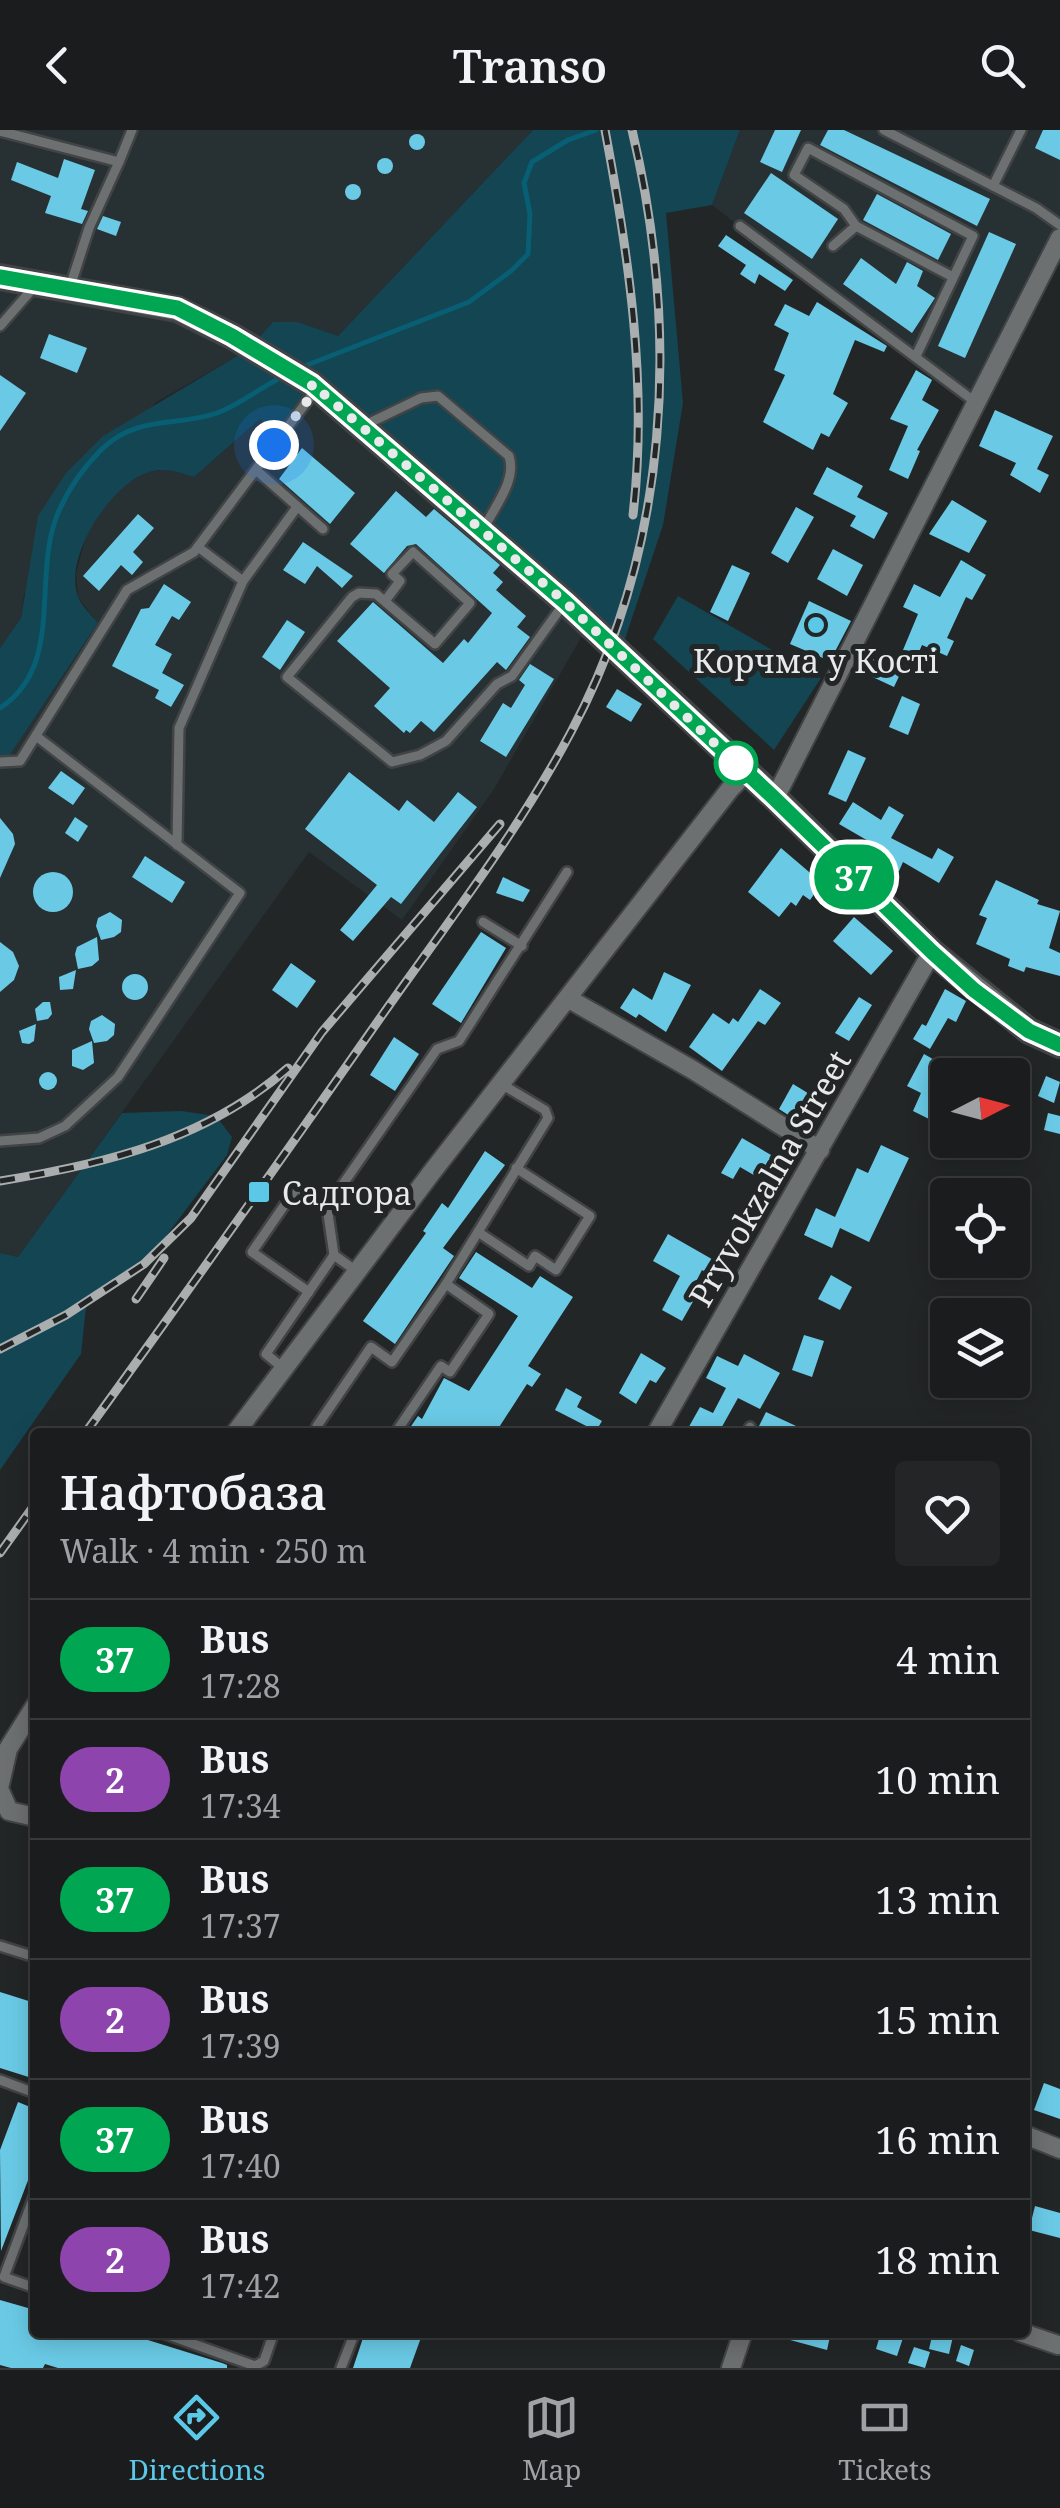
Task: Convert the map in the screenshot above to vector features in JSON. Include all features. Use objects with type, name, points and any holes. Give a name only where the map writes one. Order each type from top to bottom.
[{"type":"main road","points":[[0,276],[36,286],[177,308],[232,336],[317,390],[565,602],[974,990],[1029,1031],[1060,1044]]},
{"type":"street","points":[[774,798],[1060,238]]},
{"type":"street","points":[[239,1428],[432,1172],[746,773]]},
{"type":"street","name":"Pryvokzalna Street","points":[[658,1428],[932,952]]},
{"type":"street","points":[[570,999],[820,1150]]},
{"type":"street","points":[[30,1714],[8,1749],[0,1787],[9,1810],[30,1816]]},
{"type":"street","points":[[1030,2136],[1060,2148]]},
{"type":"street","points":[[1030,2336],[1058,2346]]},
{"type":"street","points":[[731,2368],[740,2338]]},
{"type":"lane","points":[[68,291],[132,130]]},
{"type":"lane","points":[[884,130],[1060,224]]},
{"type":"lane","points":[[994,186],[1021,130]]},
{"type":"lane","points":[[0,131],[119,162]]},
{"type":"lane","points":[[916,356],[953,278],[972,236],[808,148],[794,176],[844,209],[856,226],[953,278]]},
{"type":"lane","points":[[740,226],[978,404]]},
{"type":"lane","points":[[833,246],[856,226]]},
{"type":"lane","points":[[0,326],[36,286]]},
{"type":"lane","points":[[0,762],[20,762],[126,590],[194,552],[317,390]]},
{"type":"lane","points":[[360,428],[420,398],[438,396],[512,462],[512,474],[482,530]]},
{"type":"lane","points":[[256,470],[323,530]]},
{"type":"lane","points":[[177,845],[179,728],[244,581],[297,507]]},
{"type":"lane","points":[[198,547],[244,581]]},
{"type":"lane","points":[[384,601],[400,581],[392,574],[413,552],[470,603],[435,644],[384,601],[376,594],[359,593],[352,596],[287,678],[392,762],[420,755],[446,741],[497,684],[512,676],[565,602]]},
{"type":"lane","points":[[0,1141],[38,1138],[66,1126],[118,1077],[240,893],[36,736]]},
{"type":"lane","points":[[326,1208],[437,1049],[459,1041],[567,872]]},
{"type":"lane","points":[[482,922],[522,946]]},
{"type":"lane","points":[[316,1428],[371,1347],[392,1362],[446,1284],[548,1118],[545,1110],[503,1085]]},
{"type":"lane","points":[[478,1232],[529,1266],[535,1256],[556,1270],[590,1216],[516,1168]]},
{"type":"lane","points":[[310,1292],[252,1252],[298,1187],[326,1208],[334,1254],[358,1273]]},
{"type":"lane","points":[[284,1369],[266,1354],[334,1254]]},
{"type":"lane","points":[[399,1428],[442,1366],[450,1372],[489,1314],[446,1284]]},
{"type":"lane","points":[[0,1946],[30,1955]]},
{"type":"lane","points":[[0,2080],[30,2091]]},
{"type":"lane","points":[[30,2207],[2,2278],[30,2286]]},
{"type":"lane","points":[[176,2338],[255,2366],[262,2365],[272,2338]]},
{"type":"lane","points":[[341,2368],[353,2338]]},
{"type":"shaded area","points":[[0,130],[533,130],[338,336],[298,322],[156,402],[24,594],[21,618],[0,648]]},
{"type":"shaded area","points":[[533,130],[740,130],[712,205],[666,213],[683,403],[663,525],[618,660],[311,388],[274,433],[260,419],[194,477],[166,470],[149,472],[134,479],[105,507],[83,545],[75,583],[79,599],[98,623],[9,756],[0,755],[0,648],[21,618],[38,516],[66,473],[103,436],[249,349],[273,322],[298,322],[338,336]]},
{"type":"shaded area","points":[[740,130],[1060,130],[1060,250],[980,411],[712,205]]},
{"type":"shaded area","points":[[311,388],[587,627],[494,789],[402,920],[309,852],[18,1257],[0,1253],[0,755],[9,755],[98,624],[78,597],[76,574],[87,532],[108,500],[147,472],[168,469],[194,477],[260,419],[274,432]]},
{"type":"shaded area","points":[[678,596],[821,678],[774,750],[653,639]]},
{"type":"shaded area","points":[[181,1111],[216,1116],[232,1137],[227,1155],[151,1256],[86,1307],[81,1354],[0,1470],[0,1253],[18,1257],[122,1113]]},
{"type":"building","points":[[775,130],[801,130],[782,172],[760,162]]},
{"type":"building","points":[[828,130],[844,130],[990,199],[977,226],[820,145]]},
{"type":"building","points":[[1043,130],[1060,130],[1060,160],[1035,148]]},
{"type":"building","points":[[417,134],[425,142],[417,150],[409,142]]},
{"type":"building","points":[[385,158],[393,166],[385,174],[377,166]]},
{"type":"building","points":[[64,159],[95,170],[81,209],[88,211],[82,224],[45,213],[51,196],[11,180],[17,162],[58,178]]},
{"type":"building","points":[[771,173],[838,219],[812,259],[744,213]]},
{"type":"building","points":[[353,184],[361,192],[353,200],[345,192]]},
{"type":"building","points":[[877,194],[951,234],[938,260],[863,220]]},
{"type":"building","points":[[103,216],[121,222],[116,236],[97,229]]},
{"type":"building","points":[[989,232],[1016,244],[965,358],[938,346]]},
{"type":"building","points":[[726,235],[793,280],[785,291],[759,274],[755,284],[740,274],[746,265],[718,246]]},
{"type":"building","points":[[861,258],[896,284],[907,262],[923,271],[917,286],[935,298],[912,333],[843,284]]},
{"type":"building","points":[[817,302],[887,346],[884,352],[855,340],[833,394],[848,403],[829,437],[821,433],[813,450],[763,422],[785,375],[774,370],[789,333],[774,325],[785,304],[809,316]]},
{"type":"building","points":[[49,334],[87,348],[77,373],[40,358]]},
{"type":"building","points":[[916,370],[932,380],[922,400],[939,410],[917,450],[920,451],[908,479],[889,470],[908,426],[890,419]]},
{"type":"building","points":[[0,375],[26,393],[0,431]]},
{"type":"building","points":[[995,410],[1053,436],[1037,469],[1049,475],[1040,493],[1010,475],[1016,463],[979,446]]},
{"type":"building","points":[[302,448],[355,493],[330,524],[279,479]]},
{"type":"building","points":[[827,467],[863,486],[857,497],[888,513],[874,539],[850,526],[856,516],[813,494]]},
{"type":"building","points":[[396,491],[426,517],[434,509],[500,565],[493,573],[503,582],[496,590],[526,616],[517,627],[530,637],[506,670],[497,662],[434,732],[421,721],[410,733],[404,733],[374,706],[390,688],[337,641],[373,602],[443,663],[464,639],[468,643],[492,613],[416,544],[407,546],[384,573],[350,544]]},
{"type":"building","points":[[952,500],[987,521],[969,553],[929,534]]},
{"type":"building","points":[[796,507],[814,517],[788,563],[771,553]]},
{"type":"building","points":[[138,514],[154,528],[133,552],[143,562],[132,575],[121,565],[99,591],[83,576]]},
{"type":"building","points":[[303,542],[353,576],[342,588],[317,566],[305,584],[283,570]]},
{"type":"building","points":[[833,549],[863,565],[847,596],[817,579]]},
{"type":"building","points":[[961,560],[986,575],[972,600],[966,597],[947,638],[954,641],[947,656],[922,645],[912,668],[898,662],[918,614],[903,607],[914,584],[940,597]]},
{"type":"building","points":[[732,565],[750,573],[728,621],[710,612]]},
{"type":"building","points":[[164,584],[191,602],[179,620],[172,616],[155,645],[172,654],[162,673],[184,685],[171,707],[155,698],[159,690],[112,666],[141,609],[149,608]]},
{"type":"building","points":[[809,601],[851,621],[830,661],[790,644]]},
{"type":"building","points":[[287,620],[305,632],[280,670],[262,657]]},
{"type":"building","points":[[871,658],[901,672],[894,687],[864,673]]},
{"type":"building","points":[[530,664],[554,679],[506,757],[480,741],[503,703],[511,708],[525,685],[519,680]]},
{"type":"building","points":[[617,689],[642,704],[631,722],[606,707]]},
{"type":"building","points":[[902,696],[920,704],[908,735],[889,727]]},
{"type":"building","points":[[848,750],[866,758],[846,802],[828,794]]},
{"type":"building","points":[[61,771],[85,788],[73,805],[48,788]]},
{"type":"building","points":[[349,772],[399,811],[407,800],[434,822],[458,792],[477,807],[401,904],[391,897],[353,941],[340,930],[377,885],[305,829]]},
{"type":"building","points":[[853,802],[881,820],[889,806],[904,815],[891,838],[932,859],[938,848],[954,857],[939,883],[903,862],[899,871],[884,863],[889,853],[839,824]]},
{"type":"building","points":[[75,817],[88,826],[78,842],[65,833]]},
{"type":"building","points":[[0,818],[13,834],[15,844],[0,878]]},
{"type":"building","points":[[781,848],[822,883],[810,900],[803,895],[796,906],[791,902],[779,917],[748,892]]},
{"type":"building","points":[[145,856],[185,882],[172,903],[132,877]]},
{"type":"building","points":[[53,872],[67,878],[73,892],[67,906],[53,912],[39,906],[33,892],[39,878]]},
{"type":"building","points":[[503,877],[530,890],[523,902],[496,893]]},
{"type":"building","points":[[996,880],[1039,900],[1037,904],[1060,911],[1049,948],[1060,953],[1060,976],[1008,966],[1010,959],[976,944],[987,918],[979,915]]},
{"type":"building","points":[[110,912],[122,920],[121,932],[101,940],[96,926],[98,918]]},
{"type":"building","points":[[854,917],[893,951],[871,975],[833,941]]},
{"type":"building","points":[[481,932],[506,948],[461,1023],[432,1004]]},
{"type":"building","points":[[97,937],[99,960],[78,969],[77,947]]},
{"type":"building","points":[[0,942],[13,952],[19,966],[14,980],[0,992]]},
{"type":"building","points":[[291,963],[316,981],[297,1008],[272,990]]},
{"type":"building","points":[[76,970],[73,989],[60,990],[59,977]]},
{"type":"building","points":[[664,972],[691,985],[666,1032],[639,1014],[636,1018],[620,1008],[633,988],[652,1000]]},
{"type":"building","points":[[135,974],[144,978],[148,987],[144,996],[135,1000],[126,996],[122,987],[126,978]]},
{"type":"building","points":[[760,989],[781,1003],[765,1025],[758,1021],[722,1071],[689,1047],[713,1013],[729,1024],[733,1018],[738,1022]]},
{"type":"building","points":[[945,989],[966,1001],[956,1022],[948,1018],[930,1049],[913,1039],[922,1024],[926,1026]]},
{"type":"building","points":[[859,997],[872,1005],[849,1041],[835,1033]]},
{"type":"building","points":[[50,1002],[52,1014],[37,1021],[35,1009]]},
{"type":"building","points":[[102,1015],[115,1024],[114,1035],[94,1043],[89,1029],[91,1021]]},
{"type":"building","points":[[36,1024],[34,1041],[22,1043],[19,1031]]},
{"type":"building","points":[[394,1037],[419,1054],[395,1091],[370,1075]]},
{"type":"building","points":[[92,1041],[94,1063],[83,1070],[72,1066],[72,1050]]},
{"type":"building","points":[[924,1054],[931,1058],[930,1120],[913,1111],[921,1093],[907,1086]]},
{"type":"building","points":[[48,1072],[57,1081],[48,1090],[39,1081]]},
{"type":"building","points":[[1046,1076],[1060,1082],[1054,1103],[1038,1096]]},
{"type":"building","points":[[793,1084],[811,1095],[796,1120],[779,1109]]},
{"type":"building","points":[[1048,1113],[1060,1116],[1060,1134],[1044,1130]]},
{"type":"building","points":[[742,1138],[785,1163],[771,1185],[740,1167],[733,1179],[721,1173]]},
{"type":"building","points":[[881,1145],[909,1158],[869,1242],[840,1228],[832,1248],[804,1235],[816,1208],[835,1217],[857,1168],[868,1173]]},
{"type":"building","points":[[485,1151],[505,1165],[443,1248],[454,1256],[395,1344],[363,1321],[426,1233],[423,1231],[442,1203],[448,1208]]},
{"type":"building","points":[[668,1234],[717,1262],[710,1275],[702,1270],[689,1295],[695,1298],[682,1321],[662,1310],[680,1276],[653,1261]]},
{"type":"building","points":[[476,1252],[532,1288],[540,1276],[573,1297],[528,1366],[541,1374],[532,1387],[527,1384],[499,1428],[410,1428],[418,1416],[422,1419],[444,1378],[469,1391],[518,1316],[459,1278]]},
{"type":"building","points":[[831,1275],[852,1287],[840,1310],[818,1299]]},
{"type":"building","points":[[804,1335],[824,1341],[812,1377],[792,1370]]},
{"type":"building","points":[[641,1353],[666,1368],[656,1383],[650,1380],[636,1404],[619,1393]]},
{"type":"building","points":[[744,1354],[780,1373],[760,1409],[738,1398],[721,1428],[688,1428],[700,1407],[713,1413],[726,1388],[706,1378],[717,1356],[738,1366]]},
{"type":"building","points":[[566,1388],[582,1397],[577,1407],[602,1421],[598,1428],[590,1428],[555,1410]]},
{"type":"building","points":[[766,1412],[800,1428],[758,1428]]},
{"type":"building","points":[[0,1992],[30,2001],[30,2077],[0,2068]]},
{"type":"building","points":[[1044,2083],[1060,2089],[1060,2119],[1034,2110]]},
{"type":"building","points":[[18,2102],[30,2107],[30,2175],[1,2251],[0,2150]]},
{"type":"building","points":[[1035,2206],[1060,2213],[1060,2238],[1030,2230]]},
{"type":"building","points":[[0,2300],[30,2309],[30,2338],[141,2338],[222,2363],[227,2368],[58,2368],[45,2364],[43,2368],[11,2368],[0,2365]]},
{"type":"building","points":[[363,2338],[421,2338],[410,2368],[353,2368]]},
{"type":"building","points":[[783,2338],[830,2338],[827,2350]]},
{"type":"building","points":[[879,2338],[903,2338],[897,2356],[876,2349]]},
{"type":"building","points":[[932,2338],[953,2338],[949,2354],[929,2349]]},
{"type":"building","points":[[961,2345],[974,2350],[969,2366],[956,2361]]},
{"type":"building","points":[[914,2347],[930,2352],[925,2368],[908,2363]]},
{"type":"waterway","points":[[302,367],[469,302],[511,271],[528,254],[530,214],[524,183],[532,162],[568,140],[596,130]]},
{"type":"waterway","points":[[0,708],[20,691],[33,670],[40,646],[56,518],[88,465],[115,438],[129,431],[217,413],[284,376]]},
{"type":"railway","points":[[605,130],[634,321],[638,418],[633,515]]},
{"type":"railway","points":[[89,1428],[505,841],[571,732],[604,661],[629,588],[646,513],[657,437],[657,283],[632,130]]},
{"type":"railway","points":[[0,1349],[66,1315],[144,1264],[191,1218],[322,1032],[500,824]]},
{"type":"railway","points":[[0,1181],[116,1157],[189,1131],[223,1114],[288,1068]]},
{"type":"railway","points":[[136,1299],[164,1258]]},
{"type":"railway","points":[[0,1553],[30,1511]]},
{"type":"bus line","name":"37","points":[[0,277],[177,308],[312,384],[565,602],[974,990],[1029,1031],[1060,1045]]},
{"type":"place","name":"Корчма у Кості","points":[[816,625]]},
{"type":"place","name":"Садгора","points":[[259,1192]]},
{"type":"route","points":[[274,445],[311,396],[312,384],[565,602],[746,773],[736,763]]}]
